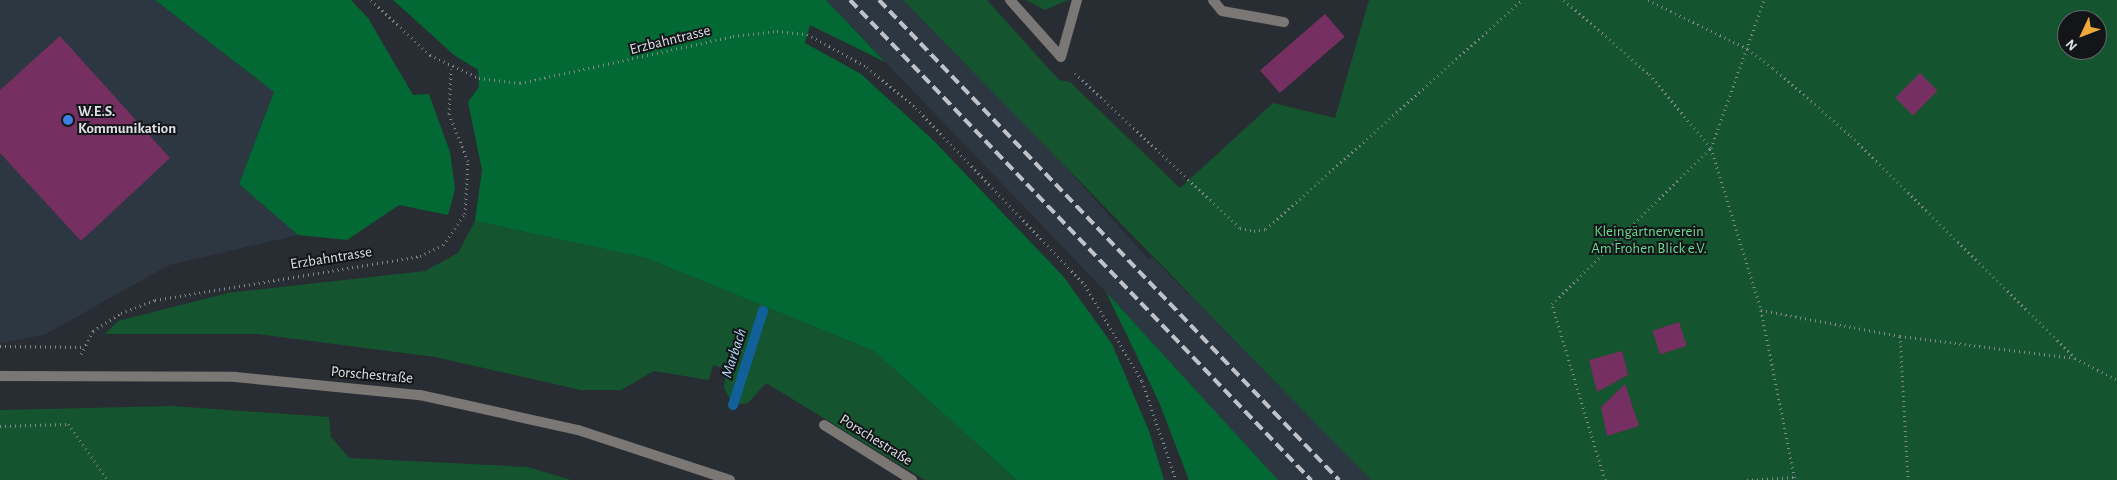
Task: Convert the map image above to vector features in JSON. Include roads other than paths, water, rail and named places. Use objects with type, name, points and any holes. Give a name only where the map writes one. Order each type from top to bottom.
[{"type":"street","points":[[1010,0],[1061,57],[1077,0]]},
{"type":"street","points":[[1213,0],[1222,11],[1284,22]]},
{"type":"street","name":"Porschestraße","points":[[0,376],[235,377],[420,395],[578,430],[730,480]]},
{"type":"street","name":"Porschestraße","points":[[824,425],[912,480]]},
{"type":"waterway","name":"Marbach","points":[[733,405],[763,311]]},
{"type":"railway","points":[[850,0],[1311,480]]},
{"type":"railway","points":[[879,0],[1339,480]]},
{"type":"place","name":"W.E.S. Kommunikation","points":[[68,120]]},
{"type":"park label","name":"Kleingärtnerverein Am Frohen Blick e.V.","points":[[1649,240]]}]
